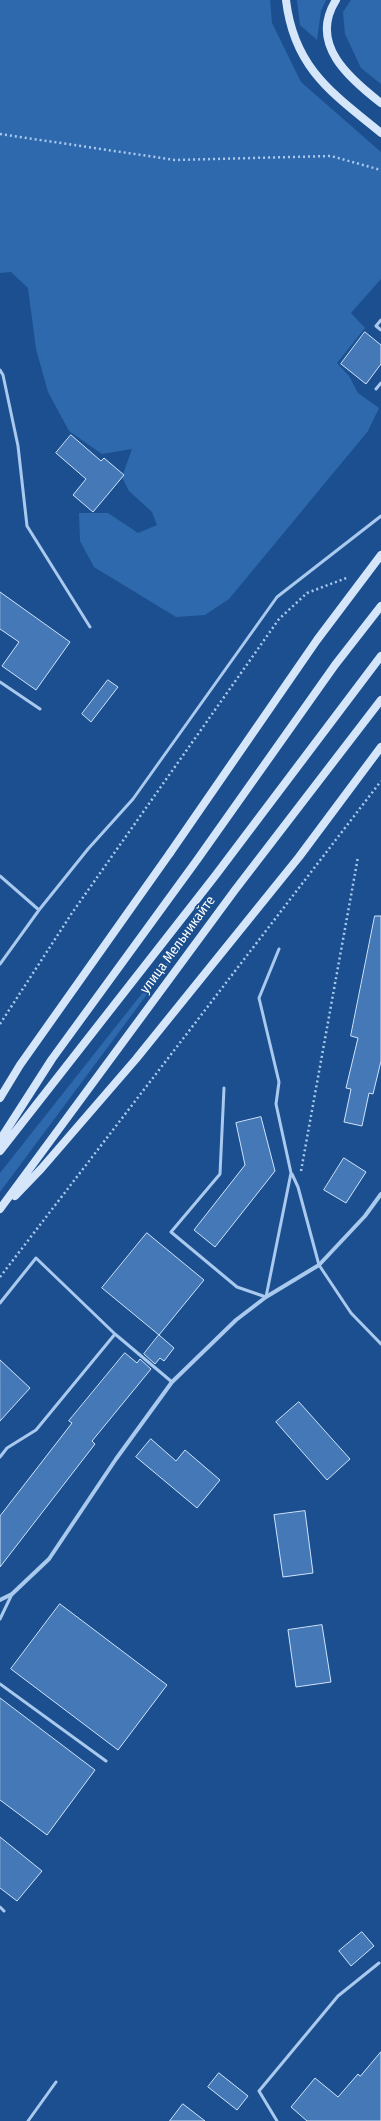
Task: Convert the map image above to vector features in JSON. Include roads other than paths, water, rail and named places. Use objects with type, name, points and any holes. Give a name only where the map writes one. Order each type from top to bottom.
[{"type":"main road","points":[[286,0],[289,22],[307,63],[318,78],[336,96],[381,133]]},
{"type":"main road","points":[[336,0],[329,16],[327,35],[332,54],[345,72],[381,103]]},
{"type":"main road","points":[[0,1098],[20,1065],[170,853],[317,640],[381,555]]},
{"type":"main road","points":[[0,1140],[52,1059],[197,860],[334,665],[381,606]]},
{"type":"main road","name":"улица Мельникайте","points":[[0,1151],[215,876],[381,656]]},
{"type":"main road","name":"улица Мельникайте","points":[[0,1210],[235,890],[381,700]]},
{"type":"main road","points":[[0,1210],[41,1170],[136,1059],[300,856],[381,747]]},
{"type":"street","points":[[0,1600],[12,1594],[49,1559],[116,1459],[172,1382],[236,1320],[266,1298],[319,1265],[365,1216],[381,1194]]},
{"type":"lane","points":[[381,320],[376,326],[381,330]]},
{"type":"lane","points":[[0,370],[3,374],[18,446],[27,526],[90,627]]},
{"type":"lane","points":[[376,390],[381,383]]},
{"type":"lane","points":[[0,964],[39,910],[88,849],[133,799],[277,597],[381,516]]},
{"type":"lane","points":[[0,682],[40,709]]},
{"type":"lane","points":[[0,876],[39,910]]},
{"type":"lane","points":[[279,949],[259,998],[279,1082],[276,1104],[291,1173],[298,1188],[319,1265],[351,1313],[381,1344]]},
{"type":"lane","points":[[224,1088],[220,1174],[171,1232],[237,1288],[266,1298],[291,1173]]},
{"type":"lane","points":[[0,1302],[36,1258],[115,1334],[172,1382]]},
{"type":"lane","points":[[0,1457],[7,1448],[36,1430],[115,1334]]},
{"type":"lane","points":[[0,1619],[12,1594]]},
{"type":"lane","points":[[0,1684],[106,1761]]},
{"type":"lane","points":[[0,1907],[4,1911]]},
{"type":"lane","points":[[277,2121],[259,2091],[338,1996],[379,1963]]},
{"type":"lane","points":[[28,2121],[56,2082]]}]
